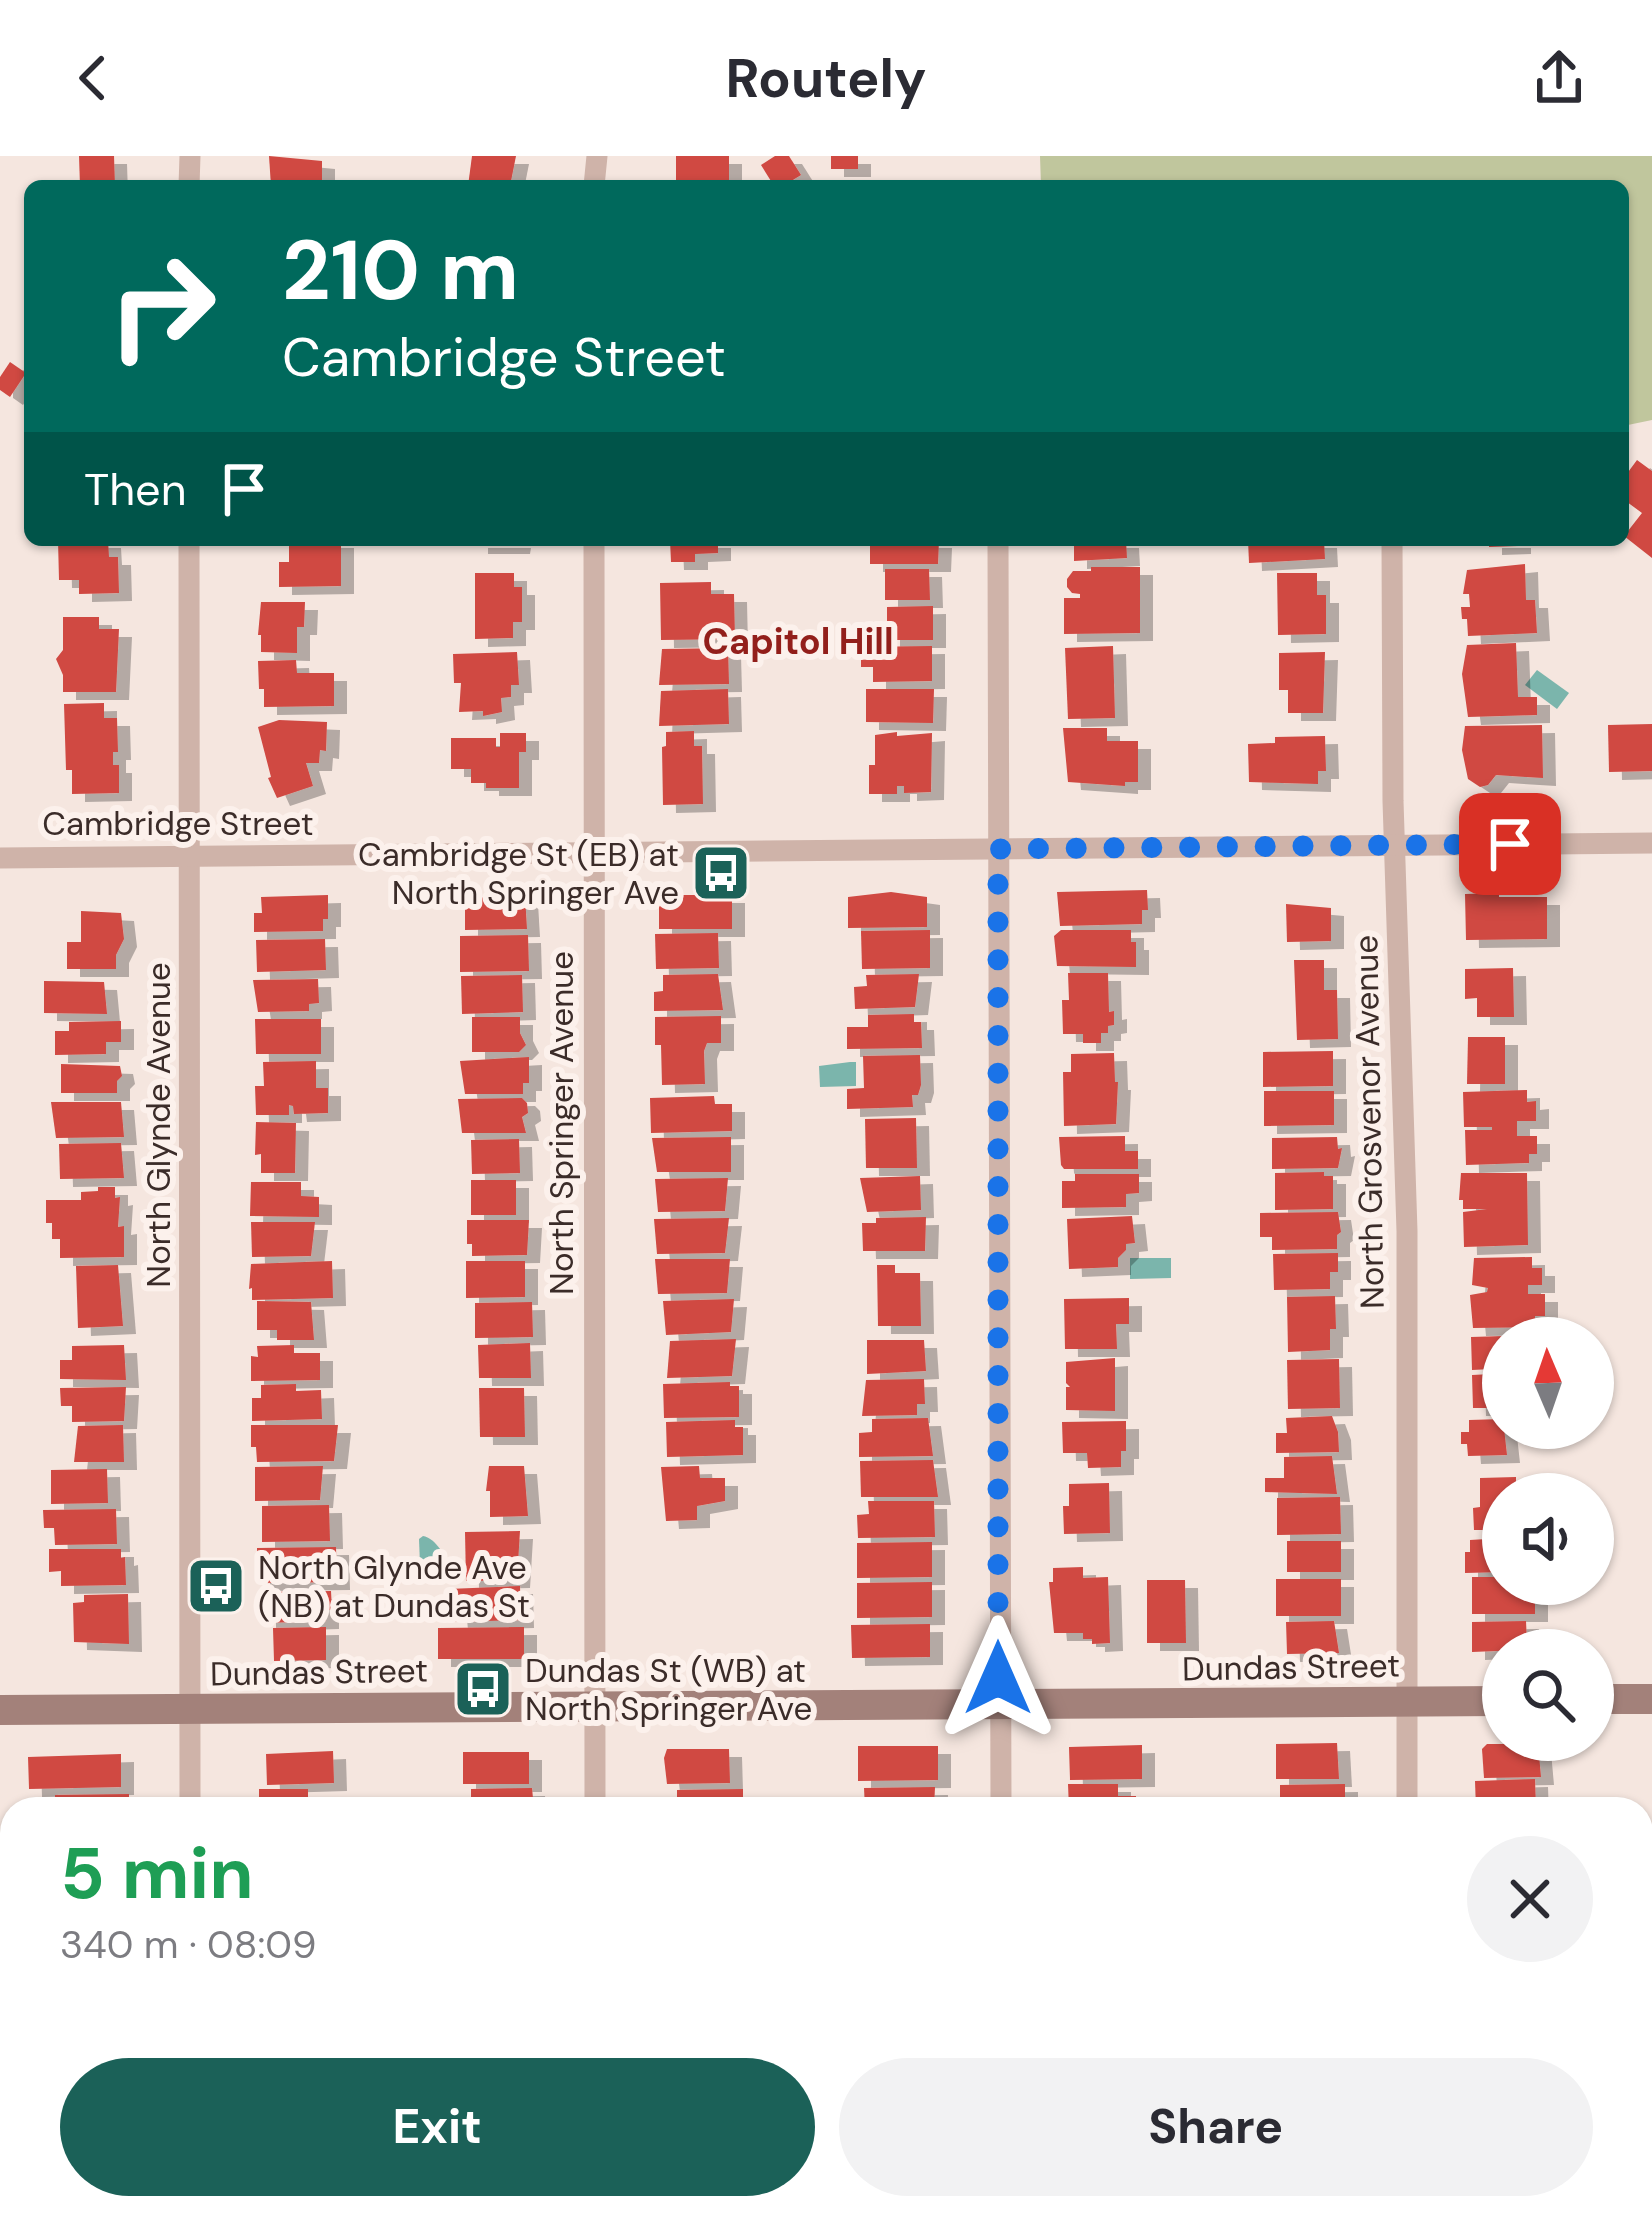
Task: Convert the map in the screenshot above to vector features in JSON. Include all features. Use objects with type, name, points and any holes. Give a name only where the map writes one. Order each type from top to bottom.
[{"type":"street","name":"North Glynde Avenue","points":[[189,546],[190,1797]]},
{"type":"street","name":"North Springer Avenue","points":[[594,546],[595,1797]]},
{"type":"street","points":[[998,546],[1001,1797]]},
{"type":"street","name":"North Grosvenor Avenue","points":[[1392,546],[1407,1232],[1407,1797]]},
{"type":"street","name":"Cambridge Street","points":[[0,858],[1652,844]]},
{"type":"street","points":[[1614,1700],[1652,1699]]},
{"type":"street","name":"Dundas Street","points":[[0,1710],[1482,1701]]},
{"type":"green space","points":[[1040,156],[1652,156],[1652,420],[1629,425],[1629,180],[1041,180]]},
{"type":"water","points":[[1537,670],[1569,693],[1557,709],[1525,685]]},
{"type":"water","points":[[856,1062],[856,1086],[820,1087],[819,1066]]},
{"type":"water","points":[[1130,1258],[1171,1258],[1171,1278],[1130,1279]]},
{"type":"water","points":[[423,1536],[443,1554],[447,1569],[442,1574],[427,1573],[420,1565],[419,1539]]},
{"type":"building","points":[[79,156],[114,156],[115,180],[80,180]]},
{"type":"building","points":[[269,156],[322,161],[322,180],[271,180]]},
{"type":"building","points":[[472,156],[516,156],[511,180],[469,180]]},
{"type":"building","points":[[676,156],[729,156],[729,180],[676,180]]},
{"type":"building","points":[[775,156],[789,156],[801,175],[793,180],[770,180],[761,165]]},
{"type":"building","points":[[831,156],[858,156],[858,169],[831,169]]},
{"type":"building","points":[[10,362],[24,372],[10,397],[0,390],[0,377]]},
{"type":"building","points":[[1637,460],[1652,471],[1652,558],[1629,540],[1629,530],[1642,513],[1629,503],[1629,471]]},
{"type":"building","points":[[58,546],[108,546],[109,557],[118,557],[119,593],[79,594],[79,580],[59,580]]},
{"type":"building","points":[[289,546],[341,546],[341,586],[279,587],[279,562],[289,562]]},
{"type":"building","points":[[670,546],[718,546],[718,553],[695,554],[695,562],[671,562]]},
{"type":"building","points":[[870,546],[939,546],[938,564],[870,564]]},
{"type":"building","points":[[1074,546],[1126,546],[1127,558],[1074,561]]},
{"type":"building","points":[[1248,546],[1324,546],[1325,559],[1249,563]]},
{"type":"building","points":[[1525,564],[1526,600],[1535,600],[1537,633],[1468,636],[1461,607],[1470,607],[1469,594],[1463,594],[1467,570]]},
{"type":"building","points":[[1091,567],[1140,567],[1140,633],[1064,634],[1064,598],[1080,598],[1067,587],[1067,579],[1073,571],[1091,571]]},
{"type":"building","points":[[885,569],[929,569],[930,600],[885,600]]},
{"type":"building","points":[[475,573],[514,573],[514,587],[522,587],[522,622],[513,622],[513,638],[475,639]]},
{"type":"building","points":[[1277,573],[1317,573],[1317,595],[1326,595],[1326,634],[1278,635]]},
{"type":"building","points":[[711,582],[711,594],[734,594],[735,639],[661,640],[660,583]]},
{"type":"building","points":[[261,602],[305,602],[304,627],[297,627],[297,653],[261,652]]},
{"type":"building","points":[[933,606],[933,640],[887,640],[887,607]]},
{"type":"building","points":[[63,617],[99,617],[99,629],[119,629],[116,692],[63,692],[56,659],[63,650]]},
{"type":"building","points":[[1516,643],[1518,697],[1537,697],[1537,715],[1468,717],[1462,674],[1467,645]]},
{"type":"building","points":[[932,646],[932,681],[873,682],[873,667],[861,667],[861,647]]},
{"type":"building","points":[[1113,646],[1115,718],[1068,719],[1065,648]]},
{"type":"building","points":[[728,648],[729,684],[659,685],[662,649]]},
{"type":"building","points":[[517,652],[519,685],[511,685],[511,697],[501,698],[502,712],[483,716],[483,711],[459,712],[461,683],[454,683],[453,654]]},
{"type":"building","points":[[1325,652],[1323,713],[1288,713],[1288,690],[1279,690],[1279,653]]},
{"type":"building","points":[[296,660],[297,673],[334,673],[334,706],[264,707],[258,661]]},
{"type":"building","points":[[728,689],[729,724],[659,726],[661,691]]},
{"type":"building","points":[[866,689],[934,689],[933,723],[866,722]]},
{"type":"building","points":[[104,703],[104,718],[117,718],[118,752],[113,752],[113,765],[119,765],[119,793],[72,794],[72,770],[66,770],[64,704]]},
{"type":"building","points":[[279,720],[327,722],[326,751],[320,750],[319,763],[306,763],[313,786],[277,798],[258,727]]},
{"type":"building","points":[[1652,724],[1652,771],[1609,772],[1608,725]]},
{"type":"building","points":[[1542,725],[1543,778],[1496,775],[1480,787],[1468,779],[1462,750],[1465,726]]},
{"type":"building","points":[[1063,728],[1107,728],[1107,741],[1138,741],[1138,782],[1125,782],[1125,786],[1068,782]]},
{"type":"building","points":[[694,731],[694,746],[702,746],[703,804],[663,805],[666,732]]},
{"type":"building","points":[[897,732],[897,736],[932,733],[931,792],[904,793],[904,786],[897,786],[897,794],[869,794],[875,735]]},
{"type":"building","points":[[500,733],[526,733],[526,752],[519,752],[519,788],[486,788],[486,783],[471,783],[471,769],[451,769],[451,738],[496,738],[496,747],[500,747]]},
{"type":"building","points":[[1325,736],[1326,771],[1318,771],[1318,784],[1249,782],[1248,744],[1275,743],[1275,737]]},
{"type":"building","points":[[1147,890],[1148,910],[1142,910],[1142,924],[1060,926],[1057,892]]},
{"type":"building","points":[[891,892],[927,897],[927,927],[848,928],[848,897]]},
{"type":"building","points":[[1499,893],[1499,897],[1547,897],[1547,939],[1466,940],[1465,894]]},
{"type":"building","points":[[328,895],[323,931],[254,932],[254,913],[262,913],[261,897]]},
{"type":"building","points":[[659,895],[732,895],[732,929],[659,929]]},
{"type":"building","points":[[525,896],[527,929],[465,930],[465,898]]},
{"type":"building","points":[[1286,904],[1331,908],[1331,941],[1287,942]]},
{"type":"building","points":[[81,911],[121,913],[124,939],[116,955],[116,969],[67,969],[67,942],[81,942]]},
{"type":"building","points":[[930,930],[930,968],[862,969],[861,931]]},
{"type":"building","points":[[1061,930],[1131,930],[1136,967],[1057,966],[1054,936]]},
{"type":"building","points":[[718,933],[719,968],[656,969],[655,934]]},
{"type":"building","points":[[528,935],[529,971],[460,972],[460,936]]},
{"type":"building","points":[[325,939],[326,970],[257,972],[256,940]]},
{"type":"building","points":[[1294,960],[1324,960],[1324,990],[1337,990],[1338,1039],[1297,1040]]},
{"type":"building","points":[[1513,968],[1514,1017],[1477,1017],[1477,998],[1465,999],[1465,969]]},
{"type":"building","points":[[1068,973],[1108,973],[1114,1025],[1108,1026],[1108,1033],[1101,1033],[1101,1043],[1083,1043],[1083,1034],[1063,1034],[1062,1000],[1069,1000]]},
{"type":"building","points":[[718,974],[723,1010],[654,1011],[654,992],[663,991],[663,975]]},
{"type":"building","points":[[919,974],[915,1007],[855,1009],[854,987],[867,986],[866,975]]},
{"type":"building","points":[[522,975],[523,1012],[462,1014],[461,976]]},
{"type":"building","points":[[318,979],[319,1003],[309,1004],[309,1011],[258,1012],[253,980]]},
{"type":"building","points":[[44,981],[104,982],[107,1014],[44,1013]]},
{"type":"building","points":[[914,1014],[914,1022],[921,1022],[922,1048],[847,1049],[847,1027],[868,1027],[868,1015]]},
{"type":"building","points":[[721,1016],[721,1043],[707,1043],[704,1051],[705,1084],[662,1085],[655,1017]]},
{"type":"building","points":[[472,1017],[520,1017],[526,1045],[519,1052],[472,1052]]},
{"type":"building","points":[[255,1019],[321,1019],[321,1054],[256,1054]]},
{"type":"building","points":[[121,1021],[121,1042],[106,1042],[106,1054],[55,1055],[55,1031],[69,1031],[69,1022]]},
{"type":"building","points":[[1468,1037],[1505,1037],[1505,1084],[1467,1084]]},
{"type":"building","points":[[1333,1051],[1333,1086],[1263,1087],[1263,1052]]},
{"type":"building","points":[[1114,1053],[1116,1124],[1064,1126],[1063,1072],[1071,1072],[1071,1054]]},
{"type":"building","points":[[920,1055],[921,1085],[918,1095],[912,1095],[913,1107],[847,1109],[847,1089],[864,1088],[863,1056]]},
{"type":"building","points":[[529,1057],[529,1083],[523,1083],[523,1094],[465,1094],[460,1061]]},
{"type":"building","points":[[316,1061],[316,1088],[328,1088],[328,1113],[294,1114],[289,1105],[289,1115],[256,1115],[255,1086],[264,1086],[263,1062]]},
{"type":"building","points":[[61,1064],[120,1066],[117,1093],[61,1093]]},
{"type":"building","points":[[1527,1090],[1527,1102],[1536,1101],[1536,1121],[1517,1121],[1517,1136],[1537,1136],[1537,1154],[1529,1154],[1529,1163],[1466,1165],[1465,1130],[1492,1127],[1464,1127],[1463,1092]]},
{"type":"building","points":[[1264,1091],[1334,1091],[1334,1125],[1264,1126]]},
{"type":"building","points":[[714,1096],[715,1104],[732,1104],[732,1131],[651,1133],[650,1098]]},
{"type":"building","points":[[522,1098],[527,1103],[528,1113],[522,1117],[526,1133],[462,1133],[458,1099]]},
{"type":"building","points":[[51,1102],[121,1102],[124,1137],[56,1138]]},
{"type":"building","points":[[916,1118],[917,1168],[866,1168],[865,1119]]},
{"type":"building","points":[[256,1122],[296,1123],[295,1173],[261,1173],[261,1154],[255,1155]]},
{"type":"building","points":[[1125,1136],[1125,1151],[1138,1151],[1138,1169],[1064,1169],[1061,1165],[1059,1137]]},
{"type":"building","points":[[731,1137],[731,1172],[657,1172],[652,1138]]},
{"type":"building","points":[[1337,1137],[1338,1149],[1342,1148],[1338,1168],[1272,1169],[1272,1138]]},
{"type":"building","points":[[519,1139],[520,1173],[472,1174],[471,1140]]},
{"type":"building","points":[[121,1143],[124,1178],[60,1179],[59,1144]]},
{"type":"building","points":[[1324,1172],[1324,1176],[1333,1176],[1333,1209],[1275,1210],[1275,1173]]},
{"type":"building","points":[[1461,1173],[1527,1173],[1528,1245],[1464,1247],[1463,1212],[1487,1209],[1463,1209]]},
{"type":"building","points":[[1075,1174],[1139,1174],[1139,1193],[1126,1194],[1126,1207],[1062,1208],[1062,1181],[1075,1181]]},
{"type":"building","points":[[920,1176],[921,1210],[867,1212],[860,1178]]},
{"type":"building","points":[[728,1178],[725,1211],[658,1212],[655,1179]]},
{"type":"building","points":[[471,1180],[516,1180],[516,1215],[471,1215]]},
{"type":"building","points":[[251,1182],[301,1182],[301,1196],[319,1197],[319,1217],[250,1216]]},
{"type":"building","points":[[98,1187],[115,1187],[115,1198],[120,1197],[118,1227],[124,1226],[124,1257],[60,1258],[60,1239],[52,1239],[52,1223],[46,1223],[46,1200],[81,1200],[81,1192],[98,1191]]},
{"type":"building","points":[[1338,1212],[1337,1249],[1272,1250],[1272,1237],[1260,1237],[1260,1213]]},
{"type":"building","points":[[1132,1216],[1135,1243],[1126,1244],[1118,1267],[1069,1269],[1067,1219]]},
{"type":"building","points":[[926,1217],[925,1251],[863,1251],[862,1223],[876,1223],[876,1218]]},
{"type":"building","points":[[729,1218],[725,1253],[657,1254],[654,1219]]},
{"type":"building","points":[[467,1220],[529,1220],[527,1255],[472,1256]]},
{"type":"building","points":[[251,1222],[315,1222],[311,1256],[252,1257]]},
{"type":"building","points":[[1338,1253],[1338,1272],[1330,1272],[1330,1289],[1274,1290],[1273,1254]]},
{"type":"building","points":[[1532,1257],[1532,1268],[1542,1268],[1542,1285],[1528,1285],[1528,1294],[1545,1294],[1545,1316],[1482,1317],[1482,1328],[1473,1328],[1470,1295],[1488,1288],[1472,1285],[1474,1258]]},
{"type":"building","points":[[655,1259],[730,1259],[727,1293],[658,1294]]},
{"type":"building","points":[[332,1261],[333,1298],[252,1300],[251,1264]]},
{"type":"building","points":[[466,1261],[525,1261],[525,1297],[466,1298]]},
{"type":"building","points":[[118,1265],[123,1326],[78,1328],[76,1266]]},
{"type":"building","points":[[877,1265],[895,1265],[895,1273],[920,1273],[921,1326],[878,1326]]},
{"type":"building","points":[[1335,1296],[1336,1329],[1330,1329],[1330,1350],[1288,1352],[1287,1297]]},
{"type":"building","points":[[1129,1298],[1129,1324],[1116,1324],[1117,1349],[1065,1349],[1064,1299]]},
{"type":"building","points":[[734,1299],[731,1332],[666,1335],[663,1301]]},
{"type":"building","points":[[257,1301],[311,1302],[314,1340],[277,1340],[277,1330],[257,1330]]},
{"type":"building","points":[[532,1302],[533,1337],[475,1338],[475,1303]]},
{"type":"building","points":[[1471,1337],[1482,1337],[1482,1370],[1472,1370]]},
{"type":"building","points":[[736,1339],[732,1376],[667,1378],[670,1341]]},
{"type":"building","points":[[867,1340],[924,1340],[926,1371],[867,1374]]},
{"type":"building","points":[[530,1343],[531,1378],[479,1378],[478,1345]]},
{"type":"building","points":[[124,1345],[126,1380],[60,1379],[60,1360],[72,1360],[72,1346]]},
{"type":"building","points":[[294,1345],[294,1353],[320,1353],[320,1380],[251,1381],[251,1356],[258,1357],[257,1346]]},
{"type":"building","points":[[1115,1358],[1115,1411],[1066,1410],[1066,1387],[1070,1387],[1066,1362]]},
{"type":"building","points":[[1339,1359],[1340,1408],[1288,1409],[1287,1360]]},
{"type":"building","points":[[1482,1374],[1482,1408],[1473,1408],[1472,1375]]},
{"type":"building","points":[[924,1379],[925,1404],[917,1404],[917,1415],[862,1416],[866,1380]]},
{"type":"building","points":[[730,1382],[730,1386],[739,1386],[739,1417],[664,1418],[663,1384]]},
{"type":"building","points":[[296,1384],[296,1391],[321,1390],[322,1419],[252,1421],[252,1398],[261,1398],[261,1385]]},
{"type":"building","points":[[126,1387],[124,1421],[72,1422],[72,1406],[61,1406],[60,1388]]},
{"type":"building","points":[[479,1388],[524,1388],[525,1437],[480,1437]]},
{"type":"building","points":[[1332,1416],[1339,1452],[1276,1453],[1276,1433],[1287,1433],[1286,1418]]},
{"type":"building","points":[[928,1418],[933,1456],[859,1457],[859,1433],[872,1432],[872,1419]]},
{"type":"building","points":[[735,1420],[735,1427],[743,1427],[743,1455],[667,1457],[666,1422]]},
{"type":"building","points":[[1469,1420],[1482,1420],[1482,1449],[1506,1449],[1507,1455],[1468,1456],[1461,1432],[1469,1432]]},
{"type":"building","points":[[1126,1421],[1121,1467],[1088,1468],[1087,1453],[1063,1453],[1062,1422]]},
{"type":"building","points":[[123,1425],[124,1462],[74,1462],[78,1426]]},
{"type":"building","points":[[251,1425],[338,1425],[334,1461],[257,1462]]},
{"type":"building","points":[[1332,1456],[1337,1494],[1265,1492],[1265,1478],[1284,1478],[1284,1457]]},
{"type":"building","points":[[933,1460],[938,1497],[861,1497],[860,1461]]},
{"type":"building","points":[[323,1466],[320,1500],[255,1501],[255,1467]]},
{"type":"building","points":[[489,1466],[524,1466],[528,1516],[490,1517]]},
{"type":"building","points":[[699,1466],[700,1478],[725,1478],[725,1501],[697,1506],[697,1520],[666,1521],[661,1467]]},
{"type":"building","points":[[107,1469],[108,1503],[51,1504],[51,1470]]},
{"type":"building","points":[[1480,1478],[1482,1530],[1474,1530],[1473,1508],[1480,1507]]},
{"type":"building","points":[[1109,1483],[1110,1533],[1064,1534],[1063,1506],[1069,1506],[1069,1484]]},
{"type":"building","points":[[1340,1497],[1341,1534],[1277,1535],[1277,1498]]},
{"type":"building","points":[[868,1501],[934,1501],[935,1537],[858,1538],[857,1515],[869,1514]]},
{"type":"building","points":[[329,1505],[330,1541],[262,1542],[262,1506]]},
{"type":"building","points":[[116,1509],[117,1544],[55,1545],[54,1528],[44,1528],[43,1510]]},
{"type":"building","points":[[520,1531],[517,1580],[466,1581],[465,1532]]},
{"type":"building","points":[[1482,1539],[1482,1573],[1465,1573],[1470,1540]]},
{"type":"building","points":[[1287,1541],[1341,1541],[1341,1572],[1287,1572]]},
{"type":"building","points":[[932,1542],[932,1577],[857,1578],[857,1543]]},
{"type":"building","points":[[336,1547],[337,1582],[257,1583],[257,1548]]},
{"type":"building","points":[[49,1549],[121,1549],[126,1585],[61,1586],[61,1571],[49,1572]]},
{"type":"building","points":[[1083,1567],[1083,1578],[1108,1577],[1110,1643],[1092,1644],[1092,1639],[1083,1639],[1083,1633],[1054,1633],[1049,1582],[1053,1582],[1053,1568]]},
{"type":"building","points":[[1472,1577],[1482,1577],[1482,1605],[1535,1605],[1535,1614],[1472,1614]]},
{"type":"building","points":[[1276,1579],[1341,1579],[1341,1616],[1276,1616]]},
{"type":"building","points":[[1147,1580],[1185,1580],[1186,1643],[1147,1643]]},
{"type":"building","points":[[932,1582],[932,1617],[857,1618],[857,1583]]},
{"type":"building","points":[[520,1586],[521,1620],[455,1622],[454,1611],[449,1612],[448,1589]]},
{"type":"building","points":[[331,1591],[332,1610],[326,1610],[326,1621],[263,1623],[263,1592]]},
{"type":"building","points":[[128,1594],[129,1644],[74,1642],[73,1603],[84,1602],[84,1595]]},
{"type":"building","points":[[1334,1621],[1339,1653],[1287,1654],[1286,1622]]},
{"type":"building","points":[[1526,1621],[1526,1629],[1482,1629],[1482,1652],[1472,1652],[1472,1622]]},
{"type":"building","points":[[930,1624],[930,1657],[852,1658],[851,1625]]},
{"type":"building","points":[[326,1627],[326,1660],[274,1661],[273,1628]]},
{"type":"building","points":[[524,1627],[524,1659],[438,1659],[438,1628]]},
{"type":"building","points":[[1337,1743],[1339,1779],[1276,1779],[1276,1744]]},
{"type":"building","points":[[1142,1745],[1142,1779],[1070,1780],[1069,1747]]},
{"type":"building","points":[[858,1746],[938,1746],[938,1780],[858,1781]]},
{"type":"building","points":[[667,1749],[729,1749],[730,1783],[667,1784]]},
{"type":"building","points":[[333,1751],[334,1783],[267,1785],[266,1754]]},
{"type":"building","points":[[463,1752],[529,1752],[529,1784],[463,1784]]},
{"type":"building","points":[[121,1754],[121,1787],[29,1789],[28,1757]]},
{"type":"building","points":[[1483,1761],[1540,1761],[1541,1777],[1484,1778]]},
{"type":"building","points":[[1535,1779],[1536,1797],[1476,1797],[1475,1781]]},
{"type":"building","points":[[1068,1784],[1118,1784],[1118,1796],[1136,1796],[1136,1797],[1069,1797]]},
{"type":"building","points":[[1345,1784],[1345,1797],[1280,1797],[1280,1785]]},
{"type":"building","points":[[935,1787],[935,1797],[864,1797],[864,1788]]},
{"type":"building","points":[[532,1788],[533,1797],[471,1797],[471,1789]]},
{"type":"building","points":[[259,1789],[308,1789],[308,1797],[259,1797]]},
{"type":"building","points":[[743,1789],[743,1797],[677,1797],[677,1790]]},
{"type":"building","points":[[129,1794],[129,1797],[55,1797]]},
{"type":"place","name":"Cambridge St (EB) at North Springer Ave","points":[[721,873]]},
{"type":"place","name":"North Glynde Ave (NB) at Dundas St","points":[[216,1586]]},
{"type":"place","name":"Dundas St (WB) at North Springer Ave","points":[[483,1689]]},
{"type":"district","name":"Capitol Hill","points":[[798,641]]},
{"type":"route","points":[[998,1678],[998,849],[1510,844]]}]
